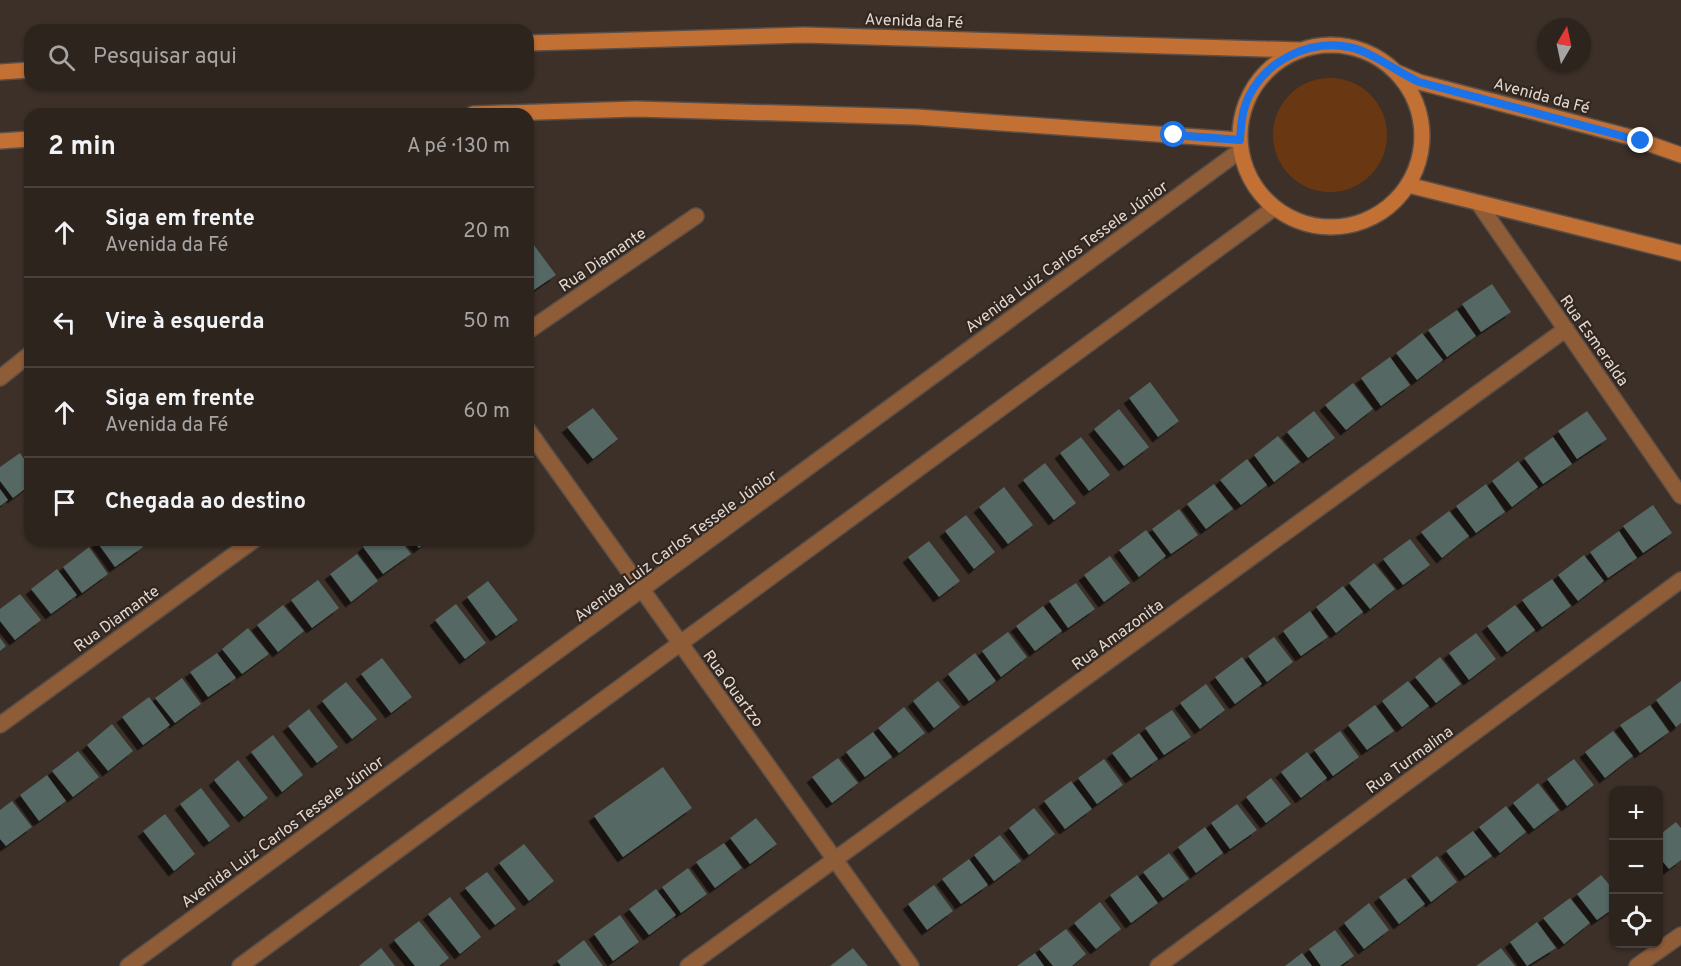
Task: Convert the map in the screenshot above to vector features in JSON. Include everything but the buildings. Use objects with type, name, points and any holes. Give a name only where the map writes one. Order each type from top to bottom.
[{"type":"main road","name":"Avenida da Fé","points":[[534,43],[804,35],[1300,50]]},
{"type":"main road","points":[[1324,45],[1350,47],[1374,56],[1394,70],[1410,90],[1419,113],[1421,130],[1418,163],[1408,185],[1391,204],[1370,218],[1346,226],[1321,226],[1296,220],[1274,208],[1252,182],[1240,145],[1242,116],[1249,96],[1262,76],[1279,61],[1300,50],[1324,45]]},
{"type":"main road","points":[[0,72],[24,70]]},
{"type":"main road","name":"Avenida da Fé","points":[[1394,70],[1419,82],[1630,137],[1681,155]]},
{"type":"main road","points":[[534,112],[636,109],[917,117],[1240,145]]},
{"type":"main road","points":[[0,141],[24,139]]},
{"type":"main road","points":[[1408,185],[1681,253]]},
{"type":"street","name":"Avenida Luiz Carlos Tessele Júnior","points":[[128,966],[643,591],[1240,145]]},
{"type":"street","name":"Rua Esmeralda","points":[[1479,204],[1681,496]]},
{"type":"street","points":[[240,966],[681,645],[1274,208]]},
{"type":"street","name":"Rua Diamante","points":[[534,327],[696,216]]},
{"type":"street","name":"Rua Amazonita","points":[[688,966],[1566,329]]},
{"type":"street","points":[[0,378],[24,359]]},
{"type":"street","name":"Rua Quartzo","points":[[534,438],[911,966]]},
{"type":"street","name":"Rua Diamante","points":[[0,725],[246,546]]},
{"type":"street","name":"Rua Turmalina","points":[[1158,966],[1681,580]]},
{"type":"street","points":[[1637,966],[1681,934]]},
{"type":"shaded area","points":[[1330,78],[1352,83],[1370,95],[1382,113],[1387,135],[1382,157],[1370,175],[1352,187],[1330,192],[1308,187],[1290,175],[1278,157],[1273,135],[1278,113],[1290,95],[1308,83]]},
{"type":"route","points":[[1174,135],[1240,140],[1242,116],[1249,96],[1262,76],[1279,61],[1300,50],[1324,45],[1350,47],[1374,56],[1394,70],[1419,82],[1641,141]]}]
